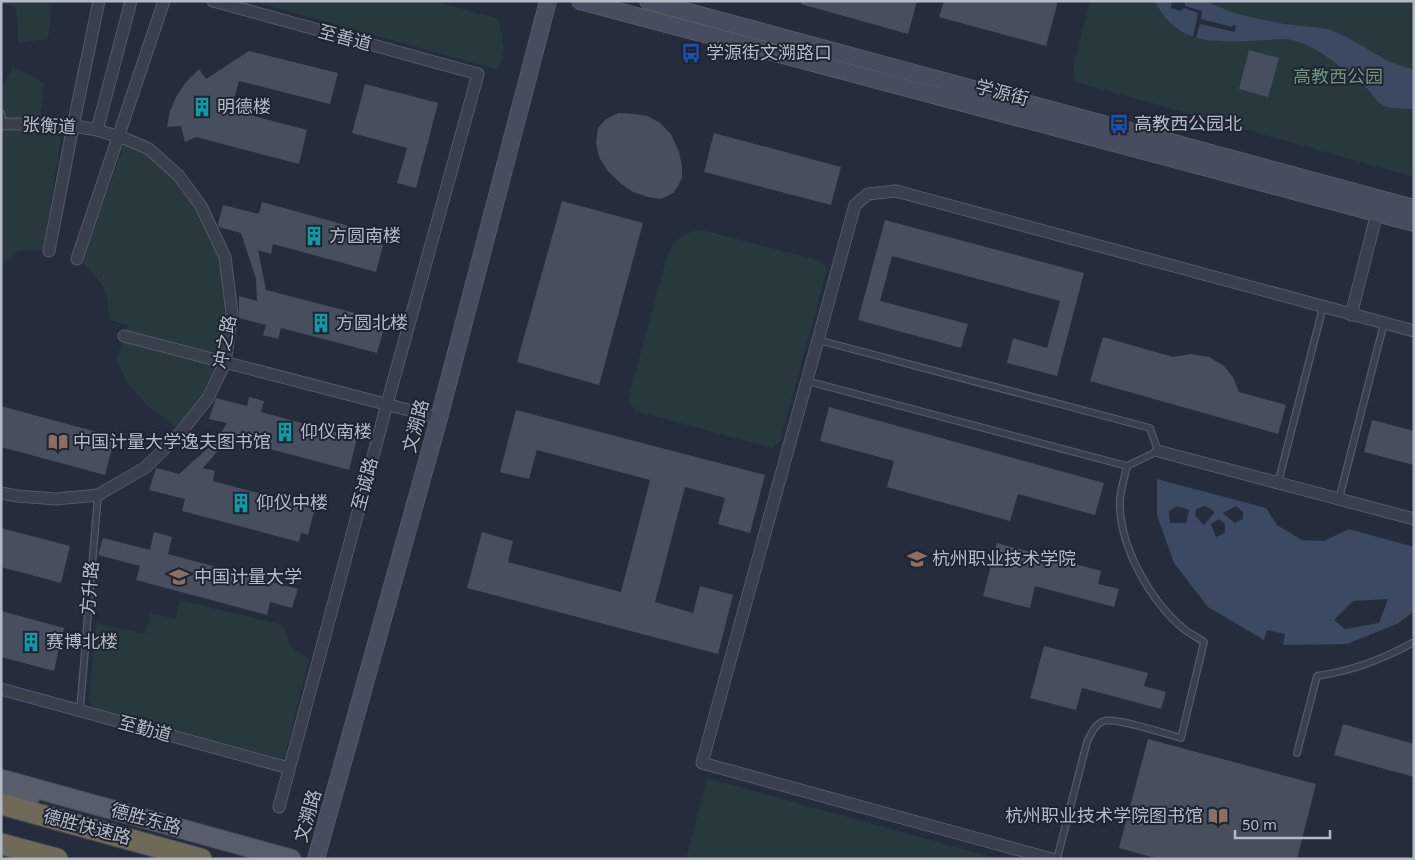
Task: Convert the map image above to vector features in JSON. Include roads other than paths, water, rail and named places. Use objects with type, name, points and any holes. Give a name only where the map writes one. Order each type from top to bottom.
[{"type":"highway","name":"德胜快速路","points":[[1,804],[201,859]]},
{"type":"highway","points":[[1,844],[57,859]]},
{"type":"main road","name":"文溯路","points":[[316,859],[439,418],[548,1]]},
{"type":"main road","name":"学源街","points":[[580,1],[1414,223]]},
{"type":"main road","name":"学源街","points":[[648,1],[1414,208]]},
{"type":"main road","name":"德胜东路","points":[[1,779],[291,859]]},
{"type":"main road","points":[[1,793],[103,807]]},
{"type":"street","points":[[49,251],[99,1]]},
{"type":"street","points":[[97,130],[131,1]]},
{"type":"street","points":[[77,259],[164,1]]},
{"type":"street","name":"至善道","points":[[213,1],[478,74]]},
{"type":"street","name":"至诚路","points":[[278,807],[478,74]]},
{"type":"street","name":"张衡道","points":[[3,124],[73,126],[97,130]]},
{"type":"street","name":"冲之路","points":[[1,492],[17,496],[56,499],[98,495],[146,466],[182,432],[208,398],[225,363],[232,313],[225,257],[201,206],[179,176],[149,149],[97,130]]},
{"type":"street","points":[[1052,859],[702,763],[855,205],[868,194],[896,191],[1414,331]]},
{"type":"street","points":[[1351,314],[1377,213]]},
{"type":"street","points":[[124,336],[439,418]]},
{"type":"street","points":[[1158,452],[1414,519]]},
{"type":"street","name":"至勤道","points":[[1,689],[289,768]]},
{"type":"lane","points":[[1,112],[3,124]]},
{"type":"lane","points":[[1278,483],[1323,307]]},
{"type":"lane","points":[[1339,499],[1384,323]]},
{"type":"lane","points":[[807,381],[1128,466],[1158,452],[1150,428],[818,340]]},
{"type":"lane","points":[[1056,859],[1087,742],[1093,729],[1104,721],[1117,721],[1181,738],[1204,642],[1185,629],[1154,596],[1130,555],[1122,524],[1120,498],[1128,466]]},
{"type":"lane","name":"方升路","points":[[80,710],[98,495]]},
{"type":"lane","points":[[1298,753],[1317,676],[1336,674],[1364,665],[1393,654],[1414,642]]},
{"type":"water","points":[[1155,1],[1210,1],[1212,4],[1237,14],[1284,24],[1329,29],[1390,62],[1414,70],[1414,109],[1393,108],[1381,104],[1368,89],[1338,65],[1312,47],[1302,43],[1286,39],[1217,41],[1188,35],[1175,27],[1164,16]]},
{"type":"water","points":[[1157,479],[1266,508],[1277,525],[1302,540],[1324,541],[1349,529],[1414,547],[1414,611],[1399,623],[1347,644],[1283,645],[1285,634],[1267,630],[1264,640],[1208,607],[1174,563],[1157,515]],"holes":[[[1177,506],[1189,510],[1186,523],[1170,523],[1169,511]],[[1205,506],[1215,512],[1204,525],[1195,516],[1196,509]],[[1236,506],[1243,512],[1243,519],[1235,523],[1223,513]],[[1219,519],[1225,524],[1225,533],[1216,537],[1211,524]],[[1388,599],[1379,623],[1345,629],[1334,620],[1353,601]]]},
{"type":"place","name":"学源街文溯路口","points":[[691,53]]},
{"type":"place","name":"明德楼","points":[[202,107]]},
{"type":"place","name":"高教西公园北","points":[[1119,124]]},
{"type":"place","name":"方圆南楼","points":[[314,236]]},
{"type":"place","name":"方圆北楼","points":[[321,323]]},
{"type":"place","name":"仰仪南楼","points":[[285,432]]},
{"type":"place","name":"中国计量大学逸夫图书馆","points":[[58,442]]},
{"type":"place","name":"仰仪中楼","points":[[241,503]]},
{"type":"place","name":"杭州职业技术学院","points":[[917,559]]},
{"type":"place","name":"中国计量大学","points":[[179,577]]},
{"type":"place","name":"赛博北楼","points":[[31,642]]},
{"type":"place","name":"杭州职业技术学院图书馆","points":[[1218,816]]},
{"type":"park label","name":"高教西公园","points":[[1338,77]]}]
